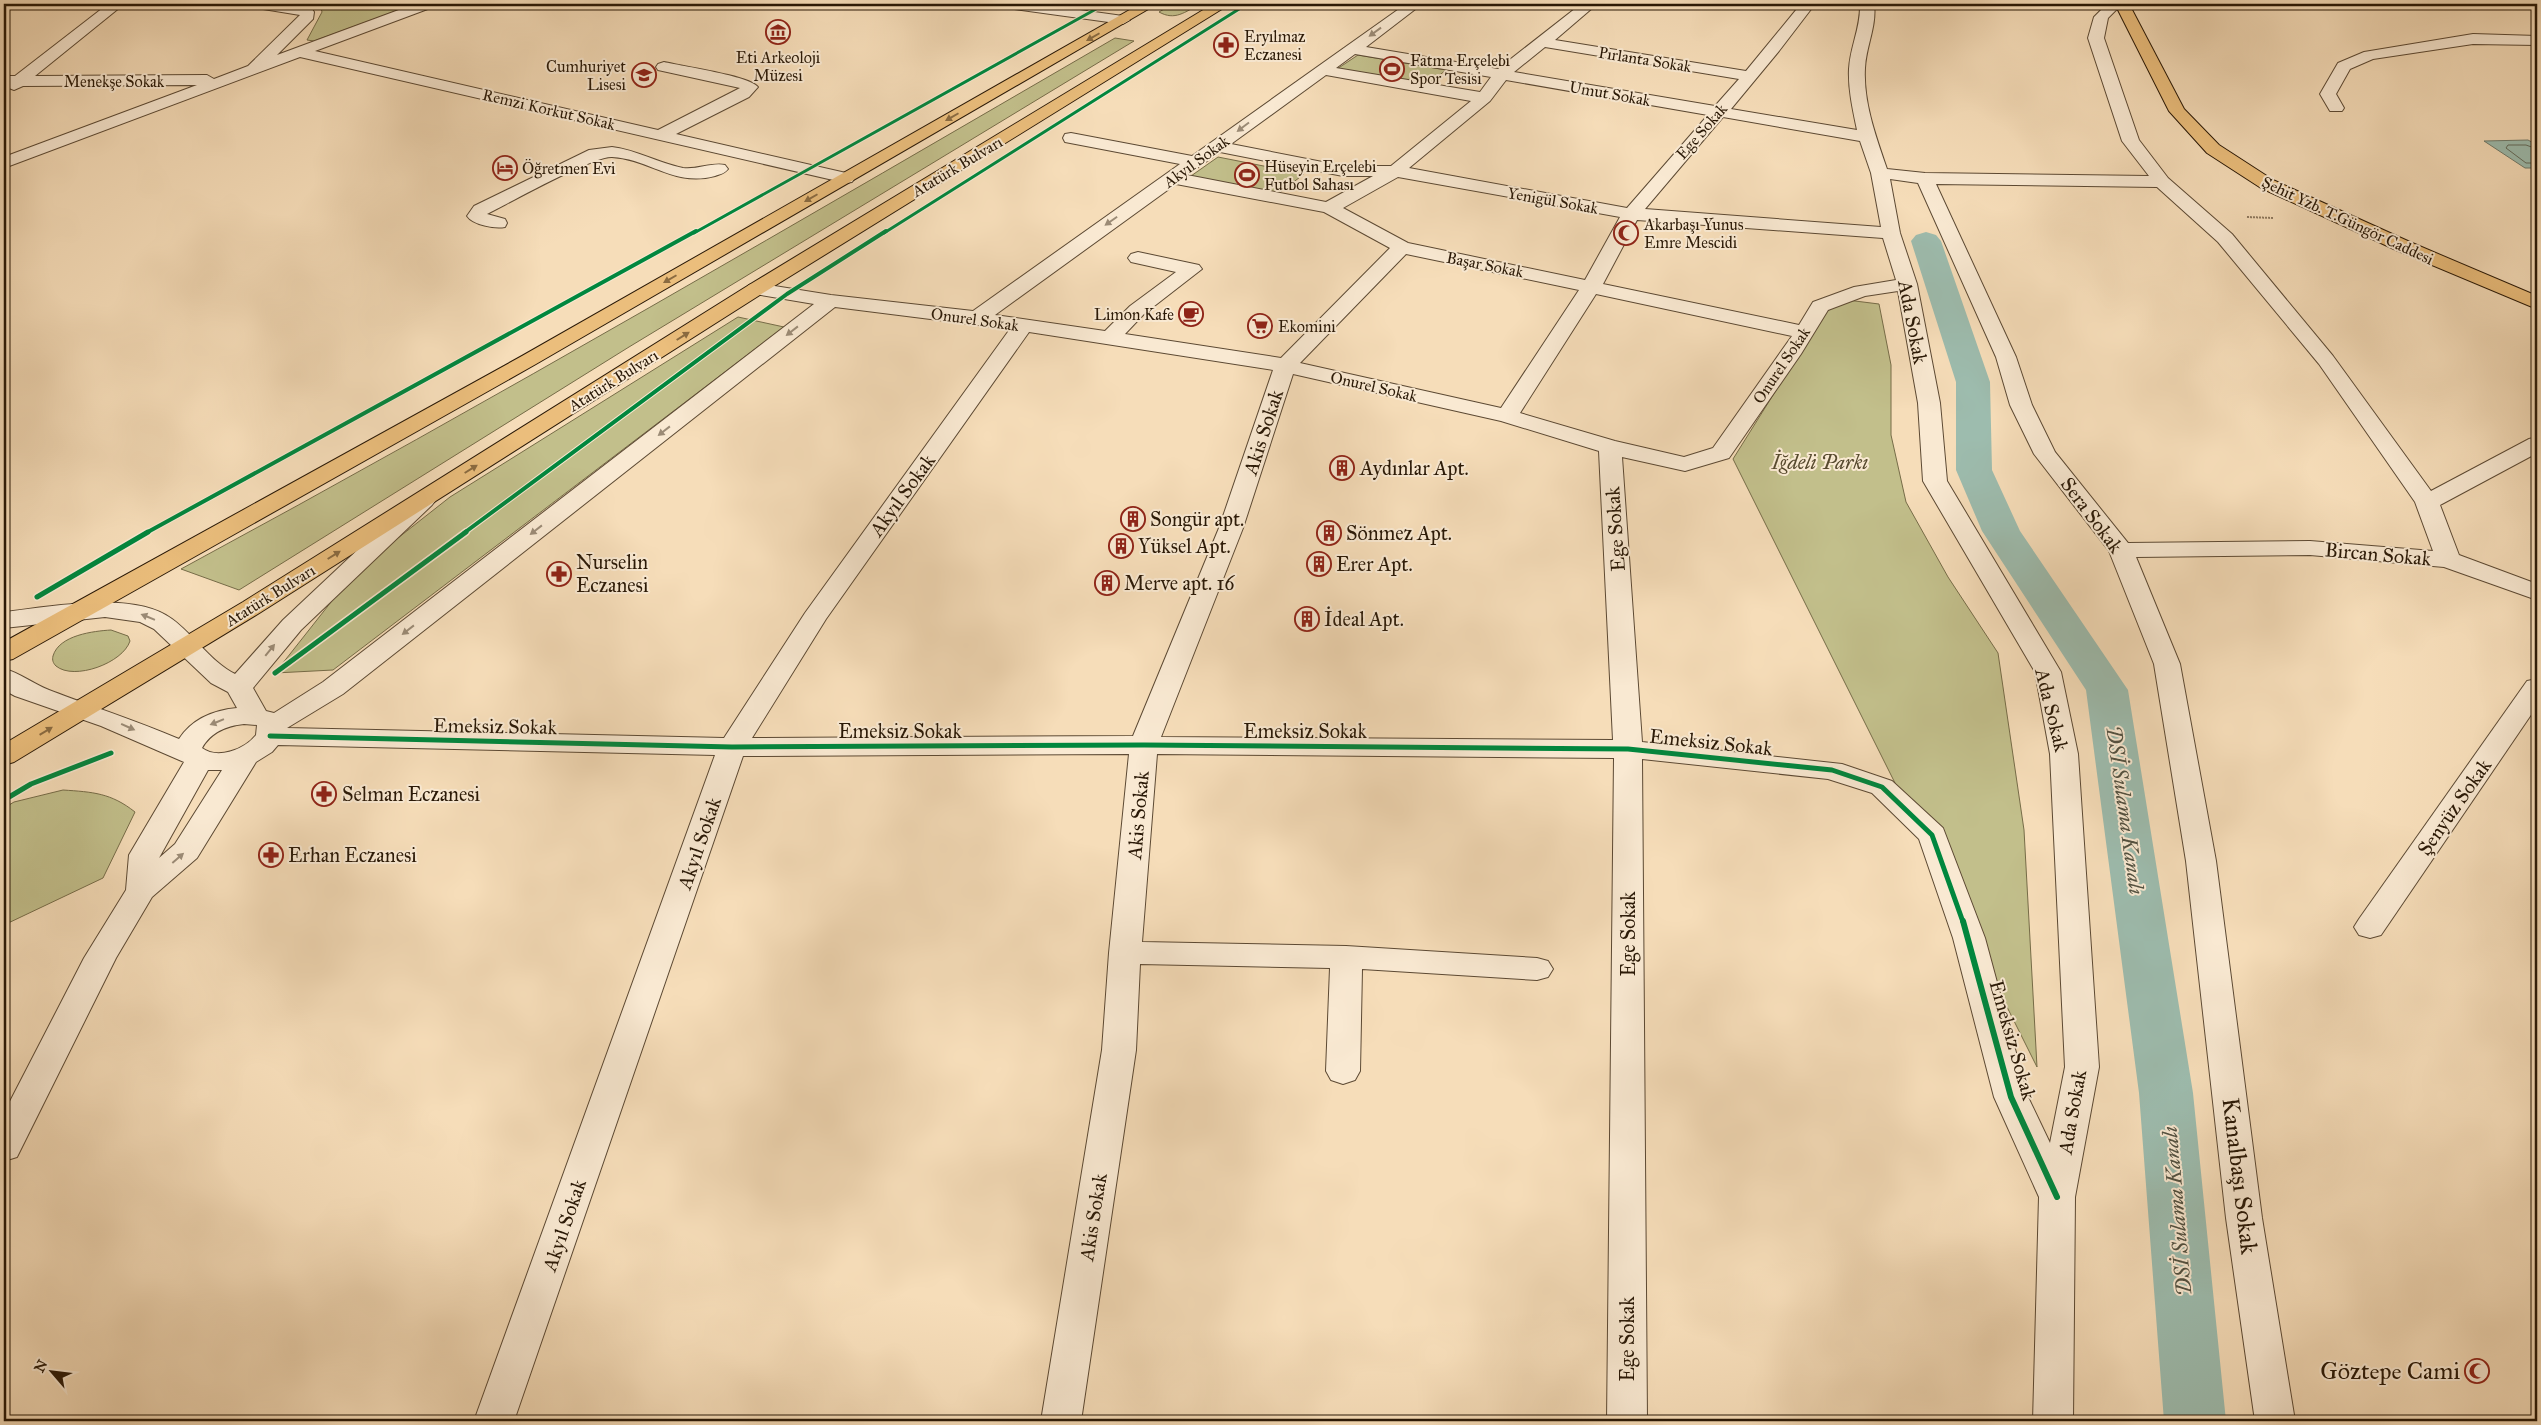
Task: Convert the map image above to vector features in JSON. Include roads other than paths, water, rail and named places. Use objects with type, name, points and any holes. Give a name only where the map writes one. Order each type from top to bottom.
[{"type":"main road","points":[[4,653],[75,611],[520,364],[1150,4]]},
{"type":"main road","name":"Atatürk Bulvarı","points":[[4,756],[428,496],[756,289],[1223,4]]},
{"type":"main road","name":"Şehit Yzb. T.Güngör Caddesi","points":[[2122,4],[2177,111],[2212,149],[2267,184],[2403,246],[2537,303]]},
{"type":"street","points":[[4,5],[78,4]]},
{"type":"street","points":[[4,93],[11,81],[116,4]]},
{"type":"street","points":[[254,69],[308,16],[307,12],[298,9],[257,4]]},
{"type":"street","points":[[4,163],[428,4]]},
{"type":"street","points":[[1007,4],[1123,20]]},
{"type":"street","name":"Akyıl Sokak","points":[[977,318],[1415,4]]},
{"type":"street","points":[[1569,4],[1588,5]]},
{"type":"street","name":"Ege Sokak","points":[[1507,416],[1592,285],[1631,214],[1774,48],[1808,4]]},
{"type":"street","name":"Ada Sokak","points":[[1867,4],[1868,16],[1857,68],[1861,111],[1867,136],[1880,173],[1891,234],[1907,284],[1929,403],[1935,481],[2048,672],[2064,754],[2082,1067],[2058,1197],[2053,1421]]},
{"type":"street","name":"Bircan Sokak","points":[[2115,4],[2101,17],[2096,38],[2131,142],[2162,182],[2225,238],[2320,352],[2427,502],[2448,560],[2310,548],[2121,550]]},
{"type":"street","points":[[1329,208],[1396,170],[1484,98],[1502,74],[1588,5]]},
{"type":"street","points":[[2336,108],[2328,94],[2344,66],[2369,55],[2473,39],[2537,41]]},
{"type":"street","name":"Pırlanta Sokak","points":[[1541,42],[1750,76]]},
{"type":"street","name":"Umut Sokak","points":[[1353,48],[1867,136]]},
{"type":"street","name":"Remzi Korkut Sokak","points":[[299,52],[846,178]]},
{"type":"street","points":[[660,135],[743,94],[750,87],[664,67]]},
{"type":"street","points":[[1322,70],[1484,98]]},
{"type":"street","name":"Menekşe Sokak","points":[[11,81],[225,80]]},
{"type":"street","points":[[1071,138],[1195,162]]},
{"type":"street","points":[[654,165],[697,144]]},
{"type":"street","name":"Yenigül Sokak","points":[[1217,146],[1343,171],[1396,170],[1631,214],[1891,234]]},
{"type":"street","points":[[498,223],[476,216],[480,210],[595,154],[612,151],[625,153],[654,165],[688,175],[703,175],[719,169]]},
{"type":"street","points":[[1880,173],[1925,178],[2162,182]]},
{"type":"street","name":"Başar Sokak","points":[[1173,178],[1329,208],[1402,247],[1592,285],[1804,332]]},
{"type":"street","name":"Sera Sokak","points":[[1925,178],[2006,357],[2021,405],[2045,454],[2121,550],[2168,664],[2201,861],[2209,930]]},
{"type":"street","name":"Akis Sokak","points":[[1061,1421],[1119,1050],[1125,953],[1144,745],[1231,528],[1286,366],[1402,247]]},
{"type":"street","points":[[1109,339],[1137,310],[1192,269],[1138,258]]},
{"type":"street","name":"Onurel Sokak","points":[[756,289],[831,301],[977,318],[1286,366],[1507,416],[1610,447],[1685,464],[1721,454],[1820,306],[1862,291],[1907,284]]},
{"type":"street","points":[[265,726],[333,688],[831,301]]},
{"type":"street","name":"Akyıl Sokak","points":[[494,1421],[732,747],[814,618],[1023,326]]},
{"type":"street","points":[[2427,502],[2537,444]]},
{"type":"street","name":"Ege Sokak","points":[[1610,447],[1628,749],[1627,1421]]},
{"type":"street","points":[[239,688],[292,625],[428,496]]},
{"type":"street","points":[[2448,560],[2537,592]]},
{"type":"street","points":[[4,620],[106,609],[148,616],[164,624],[185,646],[220,677],[239,688],[265,726],[262,746],[245,756],[215,762],[196,758],[83,709],[8,682],[4,677]]},
{"type":"street","name":"Şenyüz Sokak","points":[[2370,927],[2537,687]]},
{"type":"street","name":"Emeksiz Sokak","points":[[196,758],[188,748],[192,738],[202,730],[228,718],[265,726],[732,747],[1144,745],[1628,749],[1832,770],[1882,787],[1932,835],[1969,938],[2011,1097],[2058,1197]]},
{"type":"street","points":[[4,1148],[100,958],[141,890],[186,851],[245,756]]},
{"type":"street","points":[[141,890],[144,855],[196,758]]},
{"type":"street","name":"Kanalbaşı Sokak","points":[[2209,930],[2244,1218],[2274,1421]]},
{"type":"street","points":[[1125,953],[1346,958],[1537,969]]},
{"type":"street","points":[[1343,1071],[1346,958]]},
{"type":"water","points":[[2528,140],[2537,145],[2537,168],[2525,168],[2484,141]]},
{"type":"waterway","name":"DSİ Sulama Kanalı","points":[[1926,241],[1973,382],[1974,470],[2001,531],[2107,690],[2166,1093],[2195,1421]]},
{"type":"place","name":"Eti Arkeoloji Müzesi","points":[[778,32]]},
{"type":"place","name":"Eryılmaz Eczanesi","points":[[1226,45]]},
{"type":"place","name":"Fatma Erçelebi Spor Tesisi","points":[[1392,69]]},
{"type":"place","name":"Cumhuriyet Lisesi","points":[[644,75]]},
{"type":"place","name":"Öğretmen Evi","points":[[505,168]]},
{"type":"place","name":"Hüseyin Erçelebi Futbol Sahası","points":[[1247,175]]},
{"type":"place","name":"Akarbaşı Yunus Emre Mescidi","points":[[1626,233]]},
{"type":"place","name":"Limon Kafe","points":[[1191,314]]},
{"type":"place","name":"Ekomini","points":[[1260,326]]},
{"type":"place","name":"Aydınlar Apt.","points":[[1342,468]]},
{"type":"place","name":"Songür apt.","points":[[1133,519]]},
{"type":"place","name":"Sönmez Apt.","points":[[1329,533]]},
{"type":"place","name":"Yüksel Apt.","points":[[1121,546]]},
{"type":"place","name":"Erer Apt.","points":[[1319,564]]},
{"type":"place","name":"Nurselin Eczanesi","points":[[559,574]]},
{"type":"place","name":"Merve apt. 16","points":[[1107,583]]},
{"type":"place","name":"İdeal Apt.","points":[[1307,619]]},
{"type":"place","name":"Selman Eczanesi","points":[[324,794]]},
{"type":"place","name":"Erhan Eczanesi","points":[[271,855]]},
{"type":"place","name":"Göztepe Cami","points":[[2477,1371]]},
{"type":"park label","name":"İğdeli Parkı","points":[[1820,462]]}]
